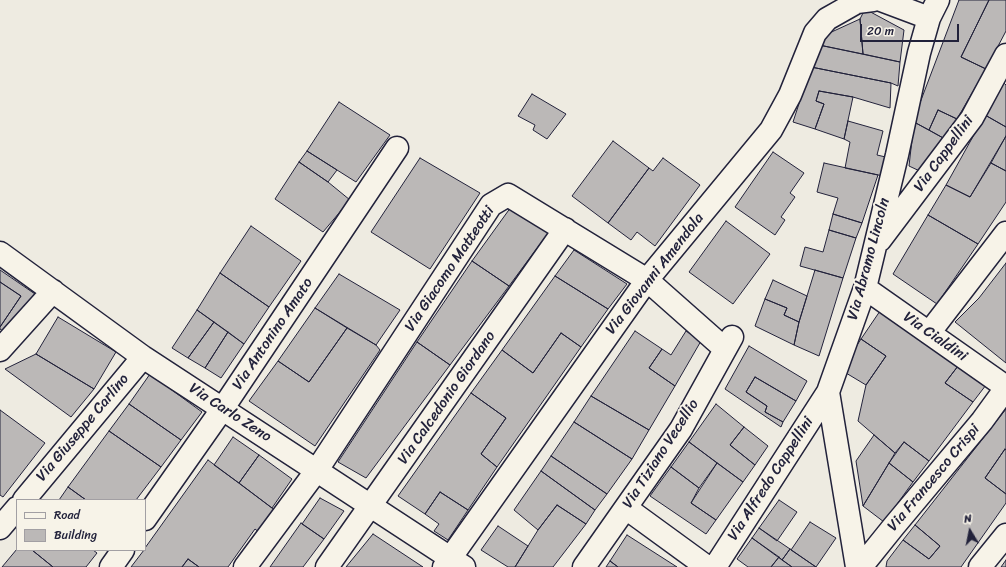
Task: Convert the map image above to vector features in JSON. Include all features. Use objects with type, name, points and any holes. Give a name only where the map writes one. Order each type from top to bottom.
[{"type":"street","name":"Via Giovanni Amendola","points":[[453,564],[647,280],[771,130],[790,95],[815,33],[827,19],[857,2],[874,0]]},
{"type":"street","points":[[881,0],[933,9]]},
{"type":"street","name":"Via Abramo Lincoln","points":[[857,567],[828,392],[865,288],[919,53],[933,9]]},
{"type":"street","name":"Via Cappellini","points":[[874,247],[972,118],[1006,55]]},
{"type":"street","name":"Via Antonino Amato","points":[[146,518],[223,408],[397,148]]},
{"type":"street","name":"Via Giacomo Matteotti","points":[[245,567],[317,470],[490,205],[508,195],[647,280],[729,343]]},
{"type":"street","name":"Via Calcedonio Giordano","points":[[327,567],[372,506],[565,229]]},
{"type":"street","points":[[929,333],[1006,233]]},
{"type":"street","name":"Via Carlo Zeno","points":[[0,252],[142,357],[223,408],[372,506],[453,564]]},
{"type":"street","name":"Via Cialdini","points":[[865,288],[1006,388]]},
{"type":"street","points":[[0,350],[53,291]]},
{"type":"street","name":"Via Tiziano Vecellio","points":[[584,567],[681,429],[729,343]]},
{"type":"street","name":"Via Giuseppe Carlino","points":[[25,499],[142,357]]},
{"type":"street","name":"Via Francesco Crispi","points":[[861,567],[982,421],[1006,388]]},
{"type":"street","name":"Via Alfredo Cappellini","points":[[715,567],[828,392]]},
{"type":"street","points":[[626,508],[707,567]]},
{"type":"street","points":[[0,528],[16,509]]},
{"type":"street","points":[[980,567],[1006,535]]},
{"type":"street","points":[[111,567],[122,551]]},
{"type":"building","points":[[959,0],[989,0],[961,57],[986,69],[957,119],[938,110],[929,130],[914,122],[915,116]]},
{"type":"building","points":[[989,0],[1006,0],[1006,31],[986,69],[961,57]]},
{"type":"building","points":[[865,9],[904,30],[900,62],[863,54],[860,19]]},
{"type":"building","points":[[860,19],[863,54],[819,45],[825,35]]},
{"type":"building","points":[[819,45],[900,62],[898,86],[891,83],[811,67]]},
{"type":"building","points":[[811,67],[891,83],[890,108],[853,97],[819,91],[816,101],[824,104],[815,129],[793,122]]},
{"type":"building","points":[[1004,83],[1006,85],[1006,127],[985,115]]},
{"type":"building","points":[[819,91],[853,97],[844,139],[815,129],[824,104],[816,101]]},
{"type":"building","points":[[532,94],[566,114],[547,139],[533,130],[535,125],[518,116]]},
{"type":"building","points":[[339,102],[390,135],[356,182],[307,151]]},
{"type":"building","points":[[938,110],[957,119],[945,139],[929,130]]},
{"type":"building","points":[[985,115],[1006,127],[1006,136],[970,197],[946,185]]},
{"type":"building","points":[[848,121],[883,131],[877,155],[890,158],[888,177],[845,168],[850,142],[844,139]]},
{"type":"building","points":[[914,122],[945,139],[924,173],[909,166]]},
{"type":"building","points":[[1006,136],[1006,171],[991,163]]},
{"type":"building","points":[[613,141],[649,168],[608,223],[572,196]]},
{"type":"building","points":[[307,151],[337,170],[328,182],[299,162]]},
{"type":"building","points":[[773,152],[804,173],[790,193],[795,197],[781,217],[785,220],[775,235],[735,207]]},
{"type":"building","points":[[420,158],[480,193],[430,269],[371,232]]},
{"type":"building","points":[[663,158],[700,185],[655,246],[637,232],[631,240],[608,223],[649,168],[653,171]]},
{"type":"building","points":[[299,162],[328,182],[350,200],[323,232],[275,199]]},
{"type":"building","points":[[824,163],[878,175],[862,223],[833,214],[838,198],[817,192]]},
{"type":"building","points":[[991,163],[1006,171],[1006,202],[978,244],[928,215],[946,185],[970,197]]},
{"type":"building","points":[[511,207],[549,232],[509,286],[472,261]]},
{"type":"building","points":[[833,214],[862,223],[856,238],[829,230]]},
{"type":"building","points":[[928,215],[978,244],[937,304],[893,274]]},
{"type":"building","points":[[726,221],[770,254],[733,304],[689,272]]},
{"type":"building","points":[[251,226],[301,261],[269,307],[220,273]]},
{"type":"building","points":[[829,230],[856,238],[843,278],[800,266],[805,247],[823,252]]},
{"type":"building","points":[[574,250],[627,284],[608,309],[555,276]]},
{"type":"building","points":[[472,261],[509,286],[450,365],[417,342]]},
{"type":"building","points":[[1006,263],[1006,363],[955,322],[979,298]]},
{"type":"building","points":[[0,270],[35,294],[7,334],[0,329],[0,327],[21,296],[0,282]]},
{"type":"building","points":[[815,270],[843,278],[819,356],[794,345],[799,322]]},
{"type":"building","points":[[220,273],[269,307],[244,344],[197,310]]},
{"type":"building","points":[[339,274],[400,310],[376,345],[315,308]]},
{"type":"building","points":[[555,276],[608,309],[581,347],[561,333],[533,373],[502,350]]},
{"type":"building","points":[[773,280],[807,296],[799,322],[784,315],[787,308],[765,299]]},
{"type":"building","points":[[0,282],[21,296],[0,327]]},
{"type":"building","points":[[765,299],[787,308],[784,315],[799,322],[794,345],[755,326]]},
{"type":"building","points":[[315,308],[347,328],[309,382],[278,361]]},
{"type":"building","points":[[197,310],[214,322],[188,358],[172,348]]},
{"type":"building","points":[[880,311],[958,366],[945,383],[973,402],[929,461],[904,442],[895,453],[858,421],[866,385],[886,356],[861,339]]},
{"type":"building","points":[[58,317],[116,352],[94,389],[36,354]]},
{"type":"building","points":[[214,322],[228,332],[205,368],[188,358]]},
{"type":"building","points":[[347,328],[376,345],[380,350],[315,446],[249,401],[278,361],[309,382]]},
{"type":"building","points":[[635,331],[662,349],[649,368],[675,386],[649,430],[591,396]]},
{"type":"building","points":[[686,331],[701,341],[675,386],[649,368],[662,349],[671,355]]},
{"type":"building","points":[[228,332],[244,344],[221,378],[205,368]]},
{"type":"building","points":[[561,333],[581,347],[497,467],[481,454],[506,418],[471,393],[502,350],[533,373]]},
{"type":"building","points":[[861,339],[886,356],[866,385],[841,370]]},
{"type":"building","points":[[417,342],[450,365],[366,478],[338,462]]},
{"type":"building","points":[[749,346],[807,381],[796,401],[755,377],[746,392],[767,406],[765,412],[783,422],[781,427],[725,389]]},
{"type":"building","points":[[36,354],[94,389],[71,417],[5,369]]},
{"type":"building","points":[[958,366],[986,385],[973,402],[945,383]]},
{"type":"building","points":[[150,374],[202,412],[181,440],[129,404]]},
{"type":"building","points":[[755,377],[796,401],[783,422],[765,412],[767,406],[746,392]]},
{"type":"building","points":[[471,393],[506,418],[481,454],[497,467],[468,510],[440,492],[425,514],[398,496]]},
{"type":"building","points":[[591,396],[649,430],[632,459],[574,422]]},
{"type":"building","points":[[129,404],[181,440],[161,467],[109,431]]},
{"type":"building","points":[[716,404],[744,427],[730,445],[755,465],[743,482],[689,442]]},
{"type":"building","points":[[1006,409],[1006,450],[1005,449],[985,478],[1006,494],[1006,503],[961,567],[886,567],[887,561],[903,540],[929,559],[940,546],[915,525]]},
{"type":"building","points":[[0,410],[45,443],[3,497],[0,495]]},
{"type":"building","points":[[574,422],[632,459],[607,494],[551,456]]},
{"type":"building","points":[[744,427],[768,446],[755,465],[730,445]]},
{"type":"building","points":[[109,431],[161,467],[137,499],[85,499],[68,487]]},
{"type":"building","points":[[874,435],[895,453],[863,506],[856,461]]},
{"type":"building","points":[[233,437],[259,455],[239,483],[214,465]]},
{"type":"building","points":[[689,442],[717,463],[699,488],[671,467]]},
{"type":"building","points":[[904,442],[929,461],[913,482],[889,463]]},
{"type":"building","points":[[1005,449],[1006,450],[1006,494],[985,478]]},
{"type":"building","points":[[259,455],[292,479],[272,508],[239,483]]},
{"type":"building","points":[[551,456],[607,494],[595,510],[541,471]]},
{"type":"building","points":[[208,460],[276,511],[260,533],[255,529],[228,567],[199,567],[188,559],[182,567],[131,567],[143,551],[146,551],[146,547]]},
{"type":"building","points":[[717,463],[743,482],[716,520],[691,503]]},
{"type":"building","points":[[889,463],[913,482],[884,522],[863,506]]},
{"type":"building","points":[[671,467],[699,488],[691,503],[716,520],[706,534],[650,496]]},
{"type":"building","points":[[541,471],[595,510],[586,524],[557,505],[538,530],[514,510]]},
{"type":"building","points":[[68,487],[85,499],[60,499]]},
{"type":"building","points":[[440,492],[468,510],[448,540],[434,531],[439,524],[425,514]]},
{"type":"building","points":[[320,498],[344,511],[324,539],[302,524]]},
{"type":"building","points":[[779,500],[797,512],[777,541],[759,528]]},
{"type":"building","points":[[557,505],[586,524],[553,567],[515,567],[538,530]]},
{"type":"building","points":[[810,522],[836,538],[816,567],[791,550]]},
{"type":"building","points":[[301,523],[324,539],[303,567],[270,567]]},
{"type":"building","points":[[915,525],[940,546],[929,559],[903,540]]},
{"type":"building","points":[[498,526],[528,546],[515,567],[508,567],[481,550]]},
{"type":"building","points":[[759,528],[790,549],[782,560],[752,538]]},
{"type":"building","points":[[373,534],[423,567],[346,567]]},
{"type":"building","points":[[627,535],[677,567],[618,567],[610,561]]},
{"type":"building","points":[[752,538],[779,557],[771,567],[748,567],[737,559]]},
{"type":"building","points":[[790,549],[816,567],[792,567],[782,560]]},
{"type":"building","points":[[16,550],[33,551],[53,567],[2,567]]},
{"type":"building","points":[[33,551],[94,551],[97,553],[86,567],[53,567]]},
{"type":"building","points":[[779,557],[781,559],[792,567],[771,567]]},
{"type":"building","points":[[188,559],[199,567],[182,567]]},
{"type":"building","points":[[1006,560],[1006,567],[1001,567]]},
{"type":"building","points":[[610,561],[618,567],[606,567]]}]
